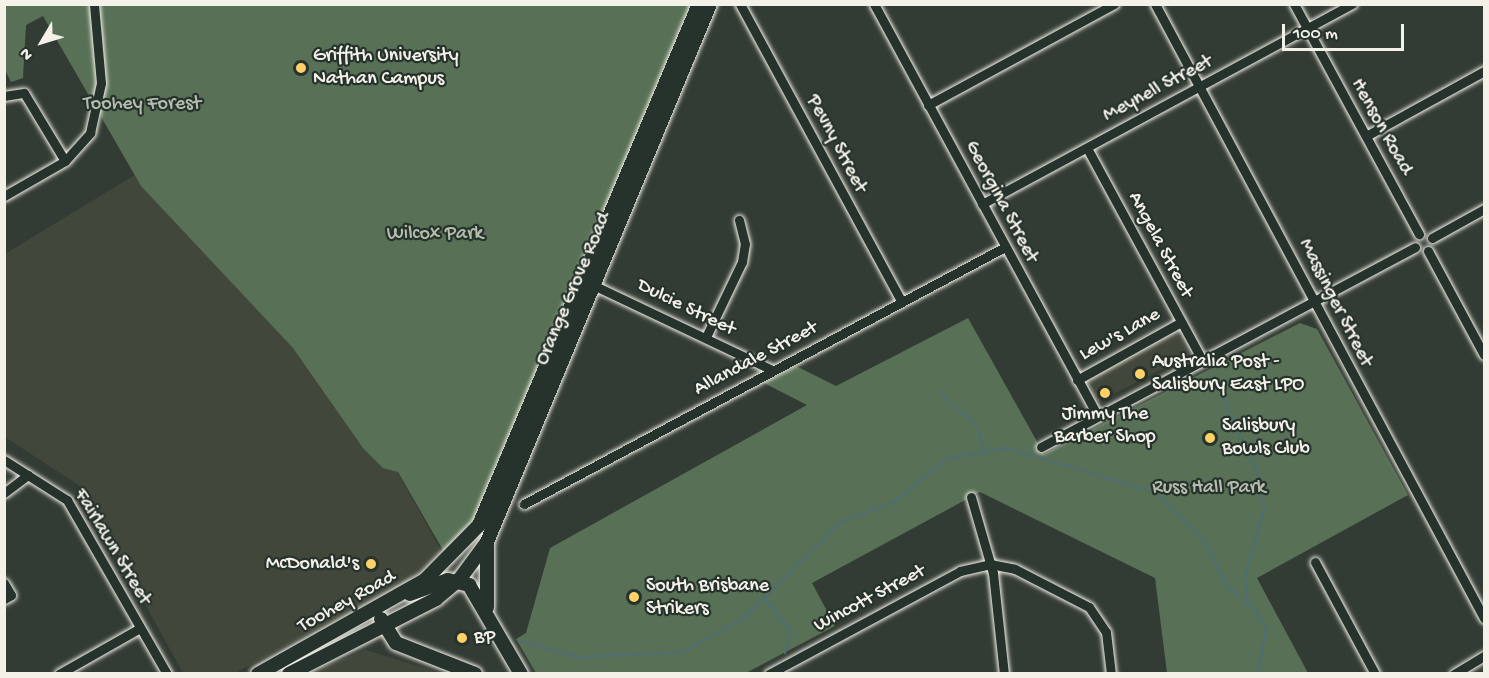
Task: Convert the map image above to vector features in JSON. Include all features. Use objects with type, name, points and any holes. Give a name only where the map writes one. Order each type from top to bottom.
[{"type":"main road","name":"Orange Grove Road","points":[[451,559],[479,525],[699,4]]},
{"type":"main road","name":"Orange Grove Road","points":[[459,580],[487,542],[597,285],[710,4]]},
{"type":"main road","points":[[487,542],[487,612]]},
{"type":"main road","name":"Toohey Road","points":[[258,674],[402,595],[451,559]]},
{"type":"main road","name":"Toohey Road","points":[[289,674],[436,599],[459,580]]},
{"type":"main road","points":[[402,595],[459,580],[487,612],[521,674]]},
{"type":"main road","points":[[387,603],[383,628],[405,647]]},
{"type":"main road","points":[[359,639],[405,647],[475,674]]},
{"type":"main road","points":[[507,674],[513,658]]},
{"type":"street","points":[[4,196],[65,161],[90,133],[99,99],[94,4]]},
{"type":"street","name":"Pevny Street","points":[[740,4],[900,301]]},
{"type":"street","name":"Georgina Street","points":[[874,4],[1098,416]]},
{"type":"street","points":[[928,105],[1114,4]]},
{"type":"street","name":"Massinger Street","points":[[1155,4],[1485,618]]},
{"type":"street","name":"Henson Road","points":[[1294,4],[1419,234]]},
{"type":"street","name":"Meynell Street","points":[[982,204],[1352,4]]},
{"type":"street","points":[[1366,136],[1485,71]]},
{"type":"street","points":[[4,96],[24,93],[65,161]]},
{"type":"street","name":"Angela Street","points":[[1087,148],[1202,360]]},
{"type":"street","points":[[1041,447],[1415,247],[1419,234],[1431,238],[1485,209]]},
{"type":"street","points":[[706,337],[742,262],[746,244],[739,219]]},
{"type":"street","points":[[1431,238],[1428,251],[1485,355]]},
{"type":"street","name":"Allandale Street","points":[[524,504],[900,301],[1005,247]]},
{"type":"street","points":[[1415,247],[1428,251]]},
{"type":"street","name":"Dulcie Street","points":[[583,283],[597,285],[772,370]]},
{"type":"street","name":"Lew's Lane","points":[[1077,380],[1181,322]]},
{"type":"street","name":"Fairlawn Street","points":[[4,460],[67,500],[167,674]]},
{"type":"street","points":[[4,493],[28,475]]},
{"type":"street","points":[[971,497],[990,564],[1002,673]]},
{"type":"street","points":[[1315,562],[1375,674]]},
{"type":"street","points":[[990,564],[1015,569],[1089,607],[1106,632],[1111,674]]},
{"type":"street","name":"Wincott Street","points":[[769,674],[960,571],[990,564]]},
{"type":"street","points":[[4,583],[11,595],[4,599]]},
{"type":"street","points":[[59,674],[140,628]]},
{"type":"street","points":[[1454,674],[1485,656]]},
{"type":"shaded area","points":[[207,131],[442,552],[406,582],[235,673],[183,673],[80,486],[5,437],[5,254]]},
{"type":"shaded area","points":[[1176,330],[1190,355],[1098,402],[1087,382],[1090,375]]},
{"type":"shaded area","points":[[366,650],[427,669],[438,673],[309,673]]},
{"type":"green space","name":"Wilcox Park","points":[[4,5],[691,5],[477,516],[444,552],[398,472],[383,468],[363,448],[293,348],[141,186],[43,16],[26,25],[23,78],[11,82],[5,70]]},
{"type":"green space","name":"Russ Hall Park","points":[[968,318],[1044,454],[1300,323],[1317,329],[1408,495],[1257,578],[1308,673],[1167,673],[1155,578],[980,492],[812,583],[835,626],[746,673],[536,673],[516,639],[526,633],[550,548],[807,405],[764,383],[796,366],[836,386]]},
{"type":"waterway","points":[[1213,375],[1262,484],[1264,509],[1245,576],[1248,600]]},
{"type":"waterway","points":[[941,394],[976,425]]},
{"type":"waterway","points":[[979,430],[983,451]]},
{"type":"waterway","points":[[519,641],[578,657],[683,652],[744,618],[842,521],[893,503],[947,459],[1007,448],[1155,492],[1204,540],[1226,585],[1258,613],[1266,629],[1258,674]]},
{"type":"waterway","points":[[763,597],[791,631],[785,653]]},
{"type":"place","name":"Griffith University Nathan Campus","points":[[301,68]]},
{"type":"place","name":"Australia Post - Salisbury East LPO","points":[[1140,374]]},
{"type":"place","name":"Jimmy The Barber Shop","points":[[1105,393]]},
{"type":"place","name":"Salisbury Bowls Club","points":[[1210,438]]},
{"type":"place","name":"McDonald's","points":[[371,564]]},
{"type":"place","name":"South Brisbane Strikers","points":[[634,597]]},
{"type":"place","name":"BP","points":[[462,638]]},
{"type":"park label","name":"Toohey Forest","points":[[142,104]]}]
